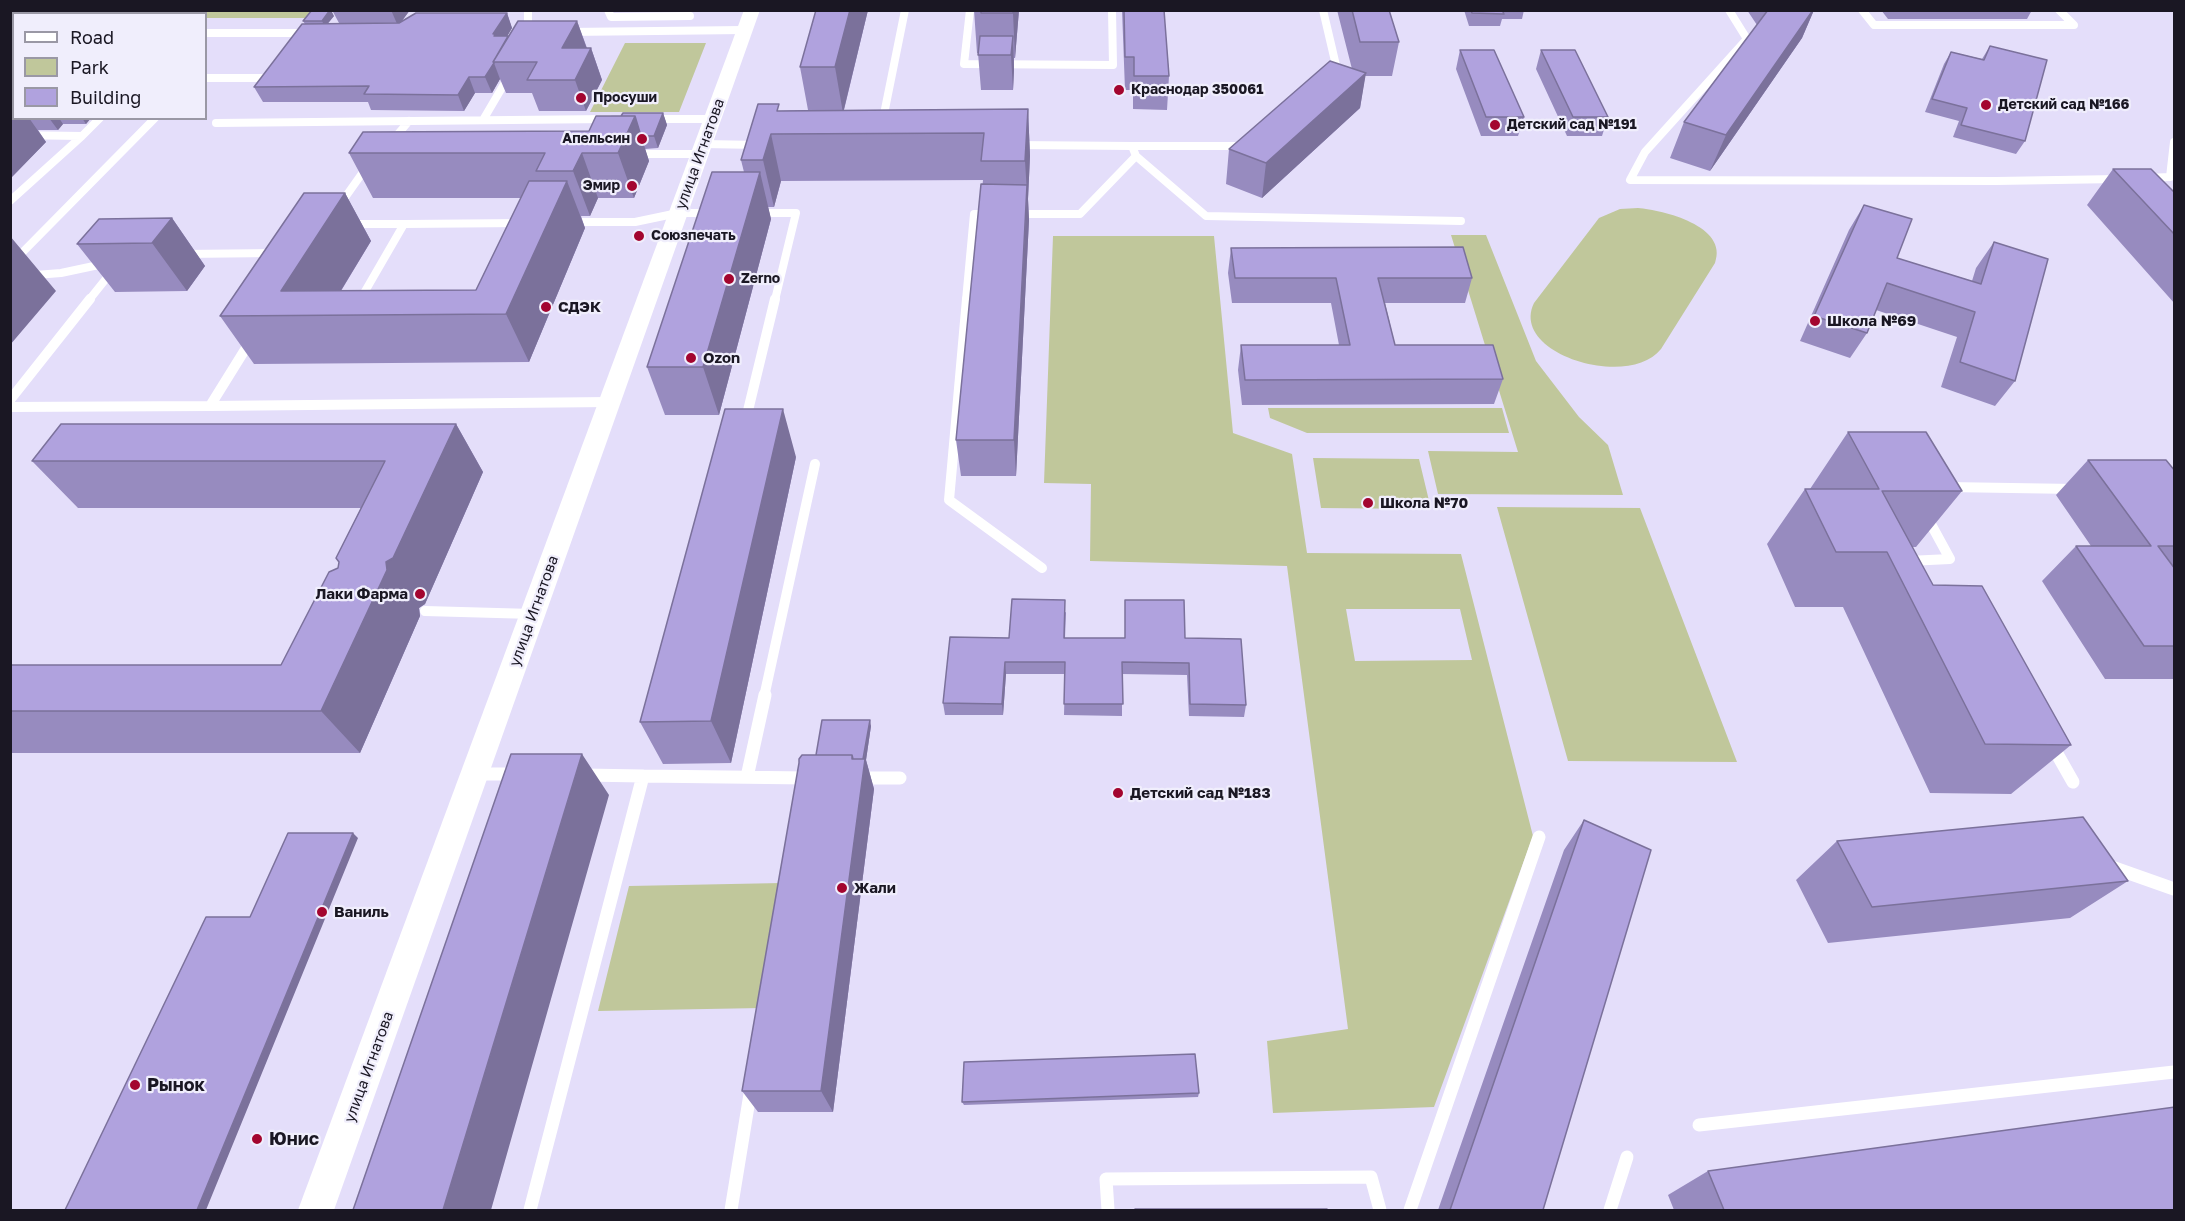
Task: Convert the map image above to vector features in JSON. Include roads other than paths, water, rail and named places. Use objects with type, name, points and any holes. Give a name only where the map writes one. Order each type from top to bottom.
[{"type":"street","name":"улица Игнатова","points":[[316,1210],[752,10]]},
{"type":"lane","points":[[528,10],[528,23],[534,32]]},
{"type":"lane","points":[[608,10],[611,17],[691,13],[690,31]]},
{"type":"lane","points":[[880,134],[905,10]]},
{"type":"lane","points":[[970,10],[964,64],[1113,65],[1112,10]]},
{"type":"lane","points":[[1323,10],[1338,75],[1330,82]]},
{"type":"lane","points":[[1728,10],[1747,39],[1645,152],[1630,180],[1695,178],[2052,181],[2123,179]]},
{"type":"lane","points":[[1862,10],[1874,25],[2074,25],[2059,10]]},
{"type":"lane","points":[[554,32],[744,30]]},
{"type":"lane","points":[[534,32],[544,32]]},
{"type":"lane","points":[[528,42],[534,32]]},
{"type":"lane","points":[[207,33],[318,33]]},
{"type":"lane","points":[[301,41],[307,33]]},
{"type":"lane","points":[[207,78],[268,77],[281,65]]},
{"type":"lane","points":[[483,120],[511,71]]},
{"type":"lane","points":[[216,123],[623,119]]},
{"type":"lane","points":[[646,119],[712,119]]},
{"type":"lane","points":[[11,200],[97,120]]},
{"type":"lane","points":[[10,265],[153,120]]},
{"type":"lane","points":[[382,150],[409,121]]},
{"type":"lane","points":[[10,135],[82,136]]},
{"type":"lane","points":[[2135,178],[2172,176],[2175,142]]},
{"type":"lane","points":[[630,154],[771,145]]},
{"type":"lane","points":[[1005,145],[1256,147]]},
{"type":"lane","points":[[1132,146],[1136,156],[1206,216],[1461,221]]},
{"type":"lane","points":[[1009,214],[1080,214],[1136,156]]},
{"type":"lane","points":[[333,215],[356,179],[375,157]]},
{"type":"lane","points":[[1695,178],[1718,186]]},
{"type":"lane","points":[[564,222],[635,222],[678,213],[724,213]]},
{"type":"lane","points":[[744,424],[796,213],[748,213]]},
{"type":"lane","points":[[997,214],[974,214],[949,500],[1042,568]]},
{"type":"lane","points":[[338,224],[529,223]]},
{"type":"lane","points":[[354,311],[404,224]]},
{"type":"lane","points":[[176,254],[284,253]]},
{"type":"lane","points":[[10,277],[61,273],[122,260],[10,400]]},
{"type":"lane","points":[[210,406],[258,330]]},
{"type":"lane","points":[[10,407],[609,402]]},
{"type":"lane","points":[[747,777],[815,464]]},
{"type":"lane","points":[[1933,487],[2084,489]]},
{"type":"lane","points":[[1904,571],[1899,562],[1950,559],[1921,507]]},
{"type":"lane","points":[[425,611],[533,614]]},
{"type":"lane","points":[[2044,731],[2073,782]]},
{"type":"lane","points":[[476,774],[531,774]]},
{"type":"lane","points":[[576,775],[747,777],[803,783],[825,778]]},
{"type":"lane","points":[[530,1210],[643,776]]},
{"type":"lane","points":[[847,778],[900,778]]},
{"type":"lane","points":[[1410,1210],[1539,837]]},
{"type":"lane","points":[[2090,859],[2175,889]]},
{"type":"lane","points":[[730,1210],[754,1070]]},
{"type":"lane","points":[[1699,1125],[2175,1072]]},
{"type":"lane","points":[[1610,1210],[1627,1157]]},
{"type":"lane","points":[[1108,1210],[1106,1179],[1371,1177],[1380,1210]]},
{"type":"place","name":"Краснодар 350061","points":[[1119,90]]},
{"type":"place","name":"Просуши","points":[[581,98]]},
{"type":"place","name":"Детский сад №166","points":[[1986,105]]},
{"type":"place","name":"Детский сад №191","points":[[1495,125]]},
{"type":"place","name":"Апельсин","points":[[642,139]]},
{"type":"place","name":"Эмир","points":[[632,186]]},
{"type":"place","name":"Союзпечать","points":[[639,236]]},
{"type":"place","name":"Zerno","points":[[729,279]]},
{"type":"place","name":"СДЭК","points":[[546,307]]},
{"type":"place","name":"Школа №69","points":[[1815,321]]},
{"type":"place","name":"Ozon","points":[[691,358]]},
{"type":"place","name":"Школа №70","points":[[1368,503]]},
{"type":"place","name":"Лаки Фарма","points":[[420,594]]},
{"type":"place","name":"Детский сад №183","points":[[1118,793]]},
{"type":"place","name":"Жали","points":[[842,888]]},
{"type":"place","name":"Ваниль","points":[[322,912]]},
{"type":"place","name":"Рынок","points":[[135,1085]]},
{"type":"place","name":"Юнис","points":[[257,1139]]}]
